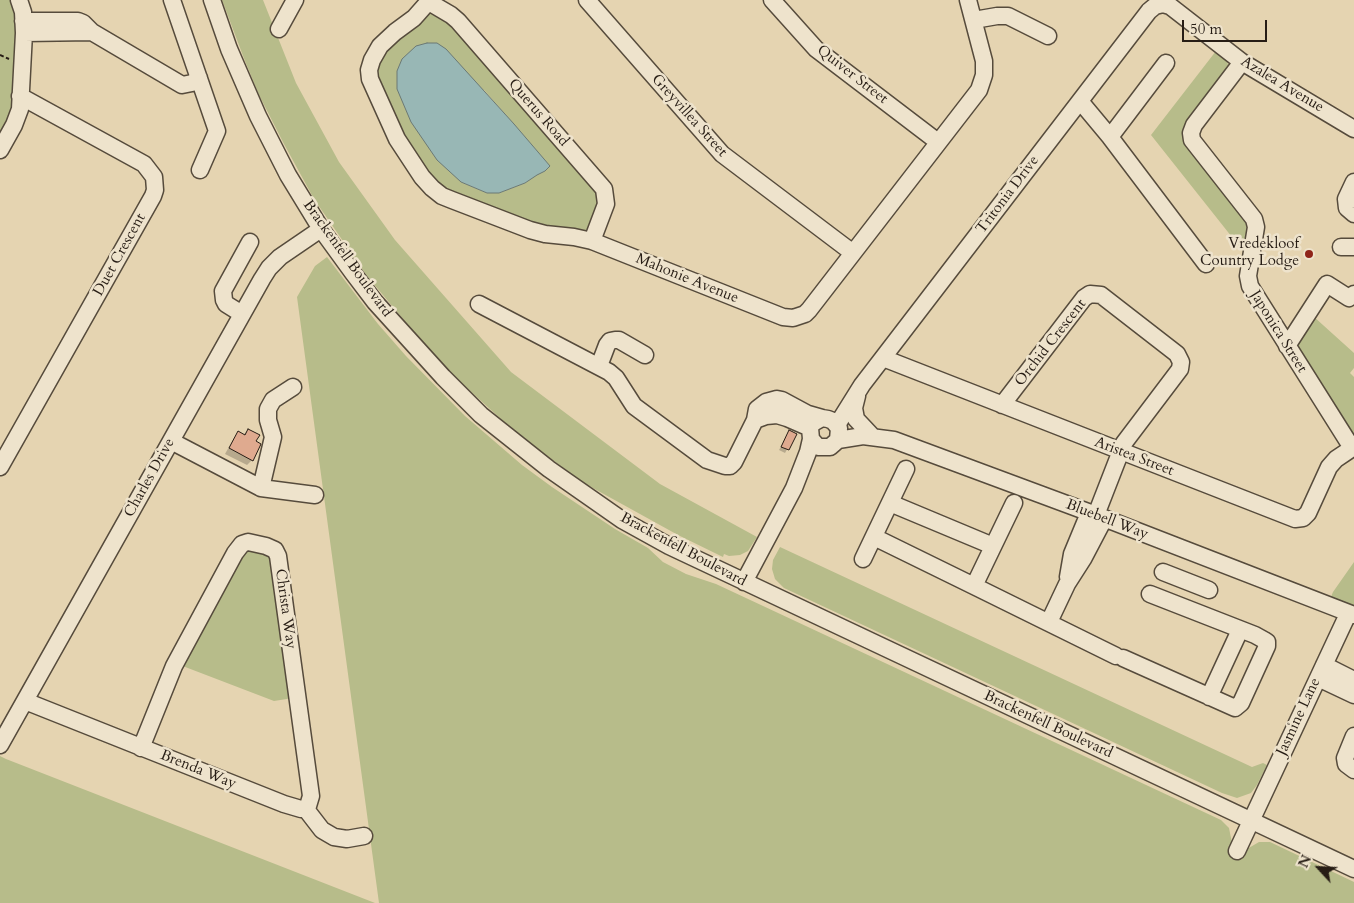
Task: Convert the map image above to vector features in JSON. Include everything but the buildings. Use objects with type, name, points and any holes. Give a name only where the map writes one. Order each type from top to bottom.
[{"type":"street","points":[[0,150],[17,120],[20,109],[24,27],[19,0]]},
{"type":"street","points":[[172,0],[217,131],[200,170]]},
{"type":"street","name":"Brackenfell Boulevard","points":[[212,0],[229,49],[258,116],[288,175],[321,228],[374,302],[407,340],[481,415],[513,442],[622,520],[669,546],[1354,869]]},
{"type":"street","points":[[279,29],[295,0]]},
{"type":"street","name":"Greyvillea Street","points":[[587,0],[722,154],[853,253]]},
{"type":"street","name":"Quiver Street","points":[[772,0],[816,49],[938,142]]},
{"type":"street","name":"Mahonie Avenue","points":[[430,1],[414,18],[380,46],[369,70],[370,79],[397,139],[422,177],[432,188],[442,196],[530,230],[592,241],[788,318],[799,316],[809,310],[982,83],[984,61],[968,0]]},
{"type":"street","name":"Querus Road","points":[[430,1],[458,21],[604,189],[606,204],[592,241]]},
{"type":"street","name":"Azalea Avenue","points":[[1163,4],[1173,8],[1242,62],[1354,129]]},
{"type":"street","name":"Tritonia Drive","points":[[744,582],[794,488],[808,452],[827,431],[1149,11],[1155,6],[1163,4]]},
{"type":"street","points":[[974,20],[1008,16],[1048,36]]},
{"type":"street","points":[[24,27],[92,32],[182,85],[192,83],[199,78]]},
{"type":"street","name":"Japonica Street","points":[[1242,62],[1194,126],[1191,136],[1194,144],[1254,219],[1256,232],[1248,276],[1250,286],[1353,448]]},
{"type":"street","points":[[1110,137],[1166,63]]},
{"type":"street","name":"Duet Crescent","points":[[0,467],[155,190],[152,172],[144,164],[20,96]]},
{"type":"street","points":[[1080,101],[1110,137],[1206,264]]},
{"type":"street","points":[[1354,182],[1346,200],[1347,208],[1354,214]]},
{"type":"street","name":"Charles Drive","points":[[0,745],[269,268],[280,257],[321,228]]},
{"type":"street","points":[[242,314],[226,304],[223,291],[250,242]]},
{"type":"street","points":[[1287,346],[1327,284],[1349,298],[1354,294]]},
{"type":"street","name":"Orchid Crescent","points":[[1002,405],[1084,298],[1090,294],[1101,295],[1177,354],[1181,362],[1178,373],[1124,443],[1121,452]]},
{"type":"street","points":[[479,304],[599,366],[616,378],[634,406],[708,460],[725,466],[730,466],[734,462],[755,420],[766,416],[777,415],[827,431],[867,436]]},
{"type":"street","points":[[599,366],[610,341],[619,340],[645,355]]},
{"type":"street","name":"Aristea Street","points":[[882,358],[1294,519],[1303,518],[1308,513],[1329,467],[1336,458],[1353,448]]},
{"type":"street","points":[[261,488],[273,437],[268,420],[268,409],[273,400],[293,387]]},
{"type":"street","points":[[859,388],[854,404],[854,414],[867,436]]},
{"type":"street","name":"Bluebell Way","points":[[867,436],[894,440],[1351,614]]},
{"type":"street","points":[[171,441],[261,488],[314,496]]},
{"type":"street","points":[[1049,622],[1067,584],[1072,554],[1096,516],[1121,452]]},
{"type":"street","points":[[863,559],[906,469]]},
{"type":"street","points":[[890,502],[993,546]]},
{"type":"street","points":[[974,586],[1014,503]]},
{"type":"street","points":[[874,537],[1119,657],[1236,708],[1241,703],[1267,642],[1150,594]]},
{"type":"street","name":"Christa Way","points":[[141,748],[174,666],[235,553],[242,544],[248,542],[266,546],[274,550],[278,556],[311,796],[308,806],[305,808]]},
{"type":"street","points":[[1163,572],[1204,588],[1190,610]]},
{"type":"street","name":"Jasmine Lane","points":[[1236,851],[1321,672],[1351,614]]},
{"type":"street","points":[[1209,697],[1240,630]]},
{"type":"street","points":[[1321,672],[1354,680]]},
{"type":"street","points":[[1321,672],[1354,695]]},
{"type":"street","name":"Brenda Way","points":[[24,701],[284,804],[295,808],[305,808]]},
{"type":"street","points":[[1354,736],[1345,758],[1346,764],[1354,770]]},
{"type":"street","points":[[305,808],[328,835],[347,839],[364,836]]},
{"type":"path","points":[[0,55],[14,60]]},
{"type":"green space","points":[[0,0],[13,0],[16,16],[12,109],[0,136]]},
{"type":"green space","points":[[222,0],[263,0],[296,83],[339,162],[395,240],[511,372],[660,484],[757,537],[748,551],[740,555],[729,556],[724,554],[723,557],[678,535],[582,482],[502,420],[456,378],[429,350],[367,276],[314,199],[259,95]]},
{"type":"green space","points":[[430,14],[445,16],[601,196],[588,229],[584,231],[550,230],[444,191],[409,149],[376,79],[378,64],[384,52]],"holes":[[[484,90],[549,166],[545,171],[537,174],[525,183],[499,193],[487,193],[461,182]]]},
{"type":"green space","points":[[1216,51],[1226,59],[1229,67],[1189,124],[1248,220],[1247,251],[1243,251],[1151,135]]},
{"type":"green space","points":[[327,257],[378,324],[406,356],[465,416],[522,465],[615,529],[648,548],[663,562],[686,574],[716,584],[1221,820],[1229,828],[1232,843],[1247,849],[1259,842],[1270,842],[1354,882],[1354,903],[379,903],[297,297],[315,266]]},
{"type":"green space","points":[[1313,316],[1354,353],[1354,368],[1350,373],[1354,377],[1354,437],[1293,345]]},
{"type":"green space","points":[[780,547],[1252,767],[1263,763],[1267,765],[1251,793],[1237,798],[1222,793],[784,588],[775,579],[772,569],[773,560]]},
{"type":"green space","points":[[248,549],[270,553],[293,698],[274,701],[180,665],[243,554]]},
{"type":"green space","points":[[1354,562],[1354,606],[1330,599],[1333,592]]},
{"type":"green space","points":[[0,756],[6,759],[375,903],[0,903]]},
{"type":"water","points":[[437,43],[446,49],[550,166],[545,171],[525,183],[499,193],[487,193],[461,182],[437,160],[411,122],[397,89],[397,71],[402,59],[416,46]]},
{"type":"place","name":"Vredekloof Country Lodge","points":[[1309,254]]}]
